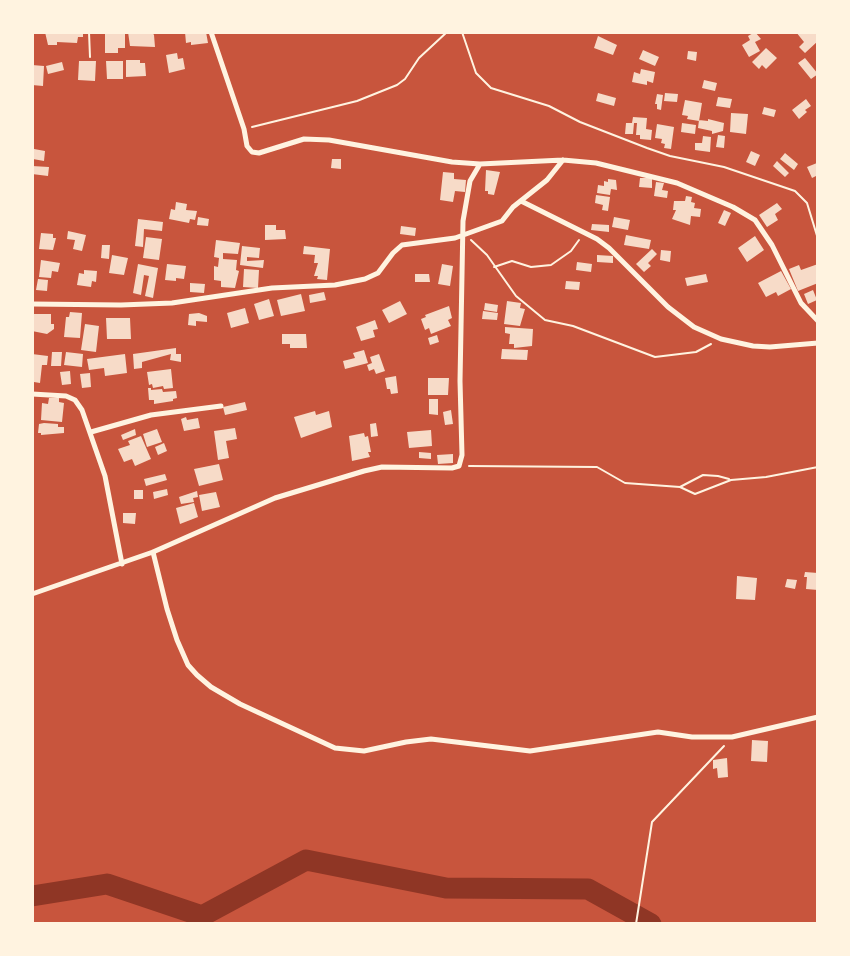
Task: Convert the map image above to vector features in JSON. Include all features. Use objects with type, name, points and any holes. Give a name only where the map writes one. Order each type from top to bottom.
[{"type":"street","points":[[211,32],[244,129],[247,146],[252,152],[259,153],[304,139],[329,140],[452,162],[480,164],[563,160],[596,163],[677,183],[744,213],[764,231],[801,303],[818,322]]},
{"type":"street","points":[[32,304],[121,305],[172,303],[272,288],[335,285],[365,279],[378,273],[402,244],[443,240],[465,235],[502,221],[508,212],[546,180],[563,160]]},
{"type":"street","points":[[32,594],[154,552],[275,498],[364,471],[382,467],[452,468],[459,466],[462,455],[460,381],[466,194],[473,172],[480,164]]},
{"type":"street","points":[[521,200],[583,231],[609,248],[682,320],[721,339],[764,347],[818,343]]},
{"type":"street","points":[[32,394],[66,396],[75,400],[91,432],[112,500],[122,564]]},
{"type":"street","points":[[91,432],[151,415],[221,406]]},
{"type":"street","points":[[154,552],[167,609],[177,640],[188,665],[197,675],[211,687],[240,704],[335,748],[364,751],[431,739],[530,751],[658,732],[692,737],[732,737],[818,717]]},
{"type":"path","points":[[89,32],[90,57]]},
{"type":"path","points":[[244,129],[382,92],[405,79],[419,58],[448,32]]},
{"type":"path","points":[[462,32],[476,73],[491,88],[549,106],[580,122],[654,151],[724,167],[795,191],[807,203],[818,239]]},
{"type":"path","points":[[494,267],[512,261],[531,267],[551,265],[571,251],[583,231]]},
{"type":"path","points":[[465,235],[481,248],[516,296],[545,320],[574,326],[660,358],[696,352],[721,339]]},
{"type":"path","points":[[459,466],[592,467],[604,470],[625,483],[680,487],[695,494],[731,480],[766,477],[818,467]]},
{"type":"path","points":[[680,487],[703,476],[718,476],[731,480]]},
{"type":"path","points":[[636,924],[652,822],[732,737]]},
{"type":"building","points":[[45,32],[83,32],[83,37],[78,37],[77,43],[57,42],[57,45],[48,45]]},
{"type":"building","points":[[105,32],[125,32],[125,48],[118,48],[118,53],[105,53]]},
{"type":"building","points":[[128,32],[152,32],[155,47],[130,46]]},
{"type":"building","points":[[185,32],[206,32],[208,43],[191,45],[191,42],[186,43]]},
{"type":"building","points":[[755,32],[761,39],[755,42],[760,51],[749,57],[742,45],[750,40],[748,36]]},
{"type":"building","points":[[796,32],[818,32],[818,41],[805,53],[799,47],[804,42]]},
{"type":"building","points":[[598,36],[617,45],[613,55],[594,48]]},
{"type":"building","points":[[766,48],[777,58],[766,69],[762,65],[759,69],[752,62]]},
{"type":"building","points":[[643,50],[659,57],[655,66],[639,59]]},
{"type":"building","points":[[688,51],[697,52],[696,61],[687,59]]},
{"type":"building","points":[[177,53],[178,59],[183,58],[185,69],[169,73],[166,55]]},
{"type":"building","points":[[805,58],[818,74],[811,79],[798,63]]},
{"type":"building","points":[[126,60],[140,60],[140,63],[145,63],[146,76],[126,77]]},
{"type":"building","points":[[79,61],[96,61],[95,81],[78,80]]},
{"type":"building","points":[[106,61],[123,61],[123,79],[107,79]]},
{"type":"building","points":[[62,62],[64,70],[48,74],[46,66]]},
{"type":"building","points":[[32,65],[44,66],[43,86],[32,85]]},
{"type":"building","points":[[641,69],[655,72],[653,83],[647,81],[647,85],[632,82],[634,72],[640,74]]},
{"type":"building","points":[[704,80],[717,83],[715,91],[702,88]]},
{"type":"building","points":[[598,93],[616,98],[614,106],[596,101]]},
{"type":"building","points":[[665,93],[678,94],[677,102],[664,101]]},
{"type":"building","points":[[657,94],[663,95],[661,110],[657,109],[657,104],[655,104]]},
{"type":"building","points":[[718,97],[732,99],[730,108],[716,106]]},
{"type":"building","points":[[806,99],[811,106],[805,110],[807,112],[799,119],[792,110]]},
{"type":"building","points":[[685,100],[702,103],[699,121],[687,119],[688,116],[682,115]]},
{"type":"building","points":[[764,107],[776,110],[774,117],[762,114]]},
{"type":"building","points":[[731,113],[748,114],[746,134],[730,132]]},
{"type":"building","points":[[633,117],[647,118],[646,129],[652,130],[651,140],[640,139],[640,135],[636,135],[637,123],[632,123]]},
{"type":"building","points":[[708,119],[724,123],[723,131],[712,134],[712,131],[698,128],[699,120],[708,121]]},
{"type":"building","points":[[626,123],[634,123],[633,134],[625,134]]},
{"type":"building","points":[[682,123],[696,125],[695,134],[681,132]]},
{"type":"building","points":[[657,124],[674,127],[671,149],[664,148],[665,144],[661,143],[662,139],[655,138]]},
{"type":"building","points":[[718,135],[725,136],[724,148],[716,147]]},
{"type":"building","points":[[703,136],[711,137],[710,152],[695,150],[695,143],[702,143]]},
{"type":"building","points":[[34,149],[45,151],[44,161],[33,159]]},
{"type":"building","points":[[751,151],[760,155],[755,166],[746,162]]},
{"type":"building","points":[[785,153],[798,164],[794,170],[780,159]]},
{"type":"building","points":[[332,159],[341,159],[341,169],[331,168]]},
{"type":"building","points":[[777,161],[789,173],[785,177],[773,166]]},
{"type":"building","points":[[817,163],[818,175],[812,178],[807,167]]},
{"type":"building","points":[[32,166],[49,167],[48,176],[32,174]]},
{"type":"building","points":[[486,170],[500,172],[494,195],[488,194],[488,191],[485,191]]},
{"type":"building","points":[[443,172],[454,173],[454,179],[466,180],[465,192],[455,191],[453,202],[440,200]]},
{"type":"building","points":[[640,178],[652,178],[652,188],[639,187]]},
{"type":"building","points":[[608,179],[616,180],[617,190],[611,189],[610,195],[597,193],[598,185],[604,186],[604,181],[608,182]]},
{"type":"building","points":[[656,182],[664,183],[662,190],[668,191],[667,198],[654,196]]},
{"type":"building","points":[[596,195],[610,197],[608,211],[602,210],[603,205],[595,203]]},
{"type":"building","points":[[686,196],[692,197],[691,202],[695,203],[694,208],[701,209],[700,217],[691,216],[690,225],[672,219],[676,210],[673,210],[674,201],[685,201]]},
{"type":"building","points":[[176,202],[187,204],[186,210],[197,211],[195,220],[190,219],[189,223],[169,219],[171,209],[175,210]]},
{"type":"building","points":[[777,203],[782,209],[775,214],[778,220],[767,227],[759,215]]},
{"type":"building","points":[[724,210],[731,213],[725,226],[718,223]]},
{"type":"building","points":[[198,217],[209,219],[208,226],[197,225]]},
{"type":"building","points":[[614,217],[630,220],[628,230],[612,227]]},
{"type":"building","points":[[138,219],[163,222],[162,231],[144,229],[143,247],[135,246]]},
{"type":"building","points":[[592,224],[609,225],[609,232],[591,230]]},
{"type":"building","points":[[265,225],[276,225],[276,230],[285,230],[286,239],[265,240]]},
{"type":"building","points":[[401,226],[416,228],[415,236],[400,234]]},
{"type":"building","points":[[68,231],[86,235],[82,251],[73,249],[75,240],[67,239]]},
{"type":"building","points":[[41,233],[53,234],[53,238],[56,238],[53,250],[39,249]]},
{"type":"building","points":[[626,235],[651,240],[649,249],[624,245]]},
{"type":"building","points":[[755,236],[764,250],[747,262],[738,248]]},
{"type":"building","points":[[146,237],[162,239],[159,260],[143,258]]},
{"type":"building","points":[[216,240],[240,243],[238,254],[223,253],[223,259],[237,260],[236,270],[239,271],[235,288],[221,287],[221,281],[214,280],[214,266],[218,267],[219,258],[214,257]]},
{"type":"building","points":[[102,245],[110,245],[109,259],[101,258]]},
{"type":"building","points":[[242,246],[260,248],[259,258],[247,257],[247,261],[264,260],[263,268],[240,265]]},
{"type":"building","points":[[304,246],[330,249],[327,280],[317,279],[318,276],[314,276],[318,263],[314,263],[315,255],[303,254]]},
{"type":"building","points":[[652,249],[657,254],[648,263],[651,266],[644,272],[636,264]]},
{"type":"building","points":[[661,250],[671,251],[670,262],[660,260]]},
{"type":"building","points":[[112,255],[128,258],[124,275],[109,273]]},
{"type":"building","points":[[597,255],[613,256],[613,263],[597,262]]},
{"type":"building","points":[[41,260],[60,263],[58,272],[52,271],[51,278],[39,277]]},
{"type":"building","points":[[577,262],[592,264],[591,272],[576,270]]},
{"type":"building","points":[[138,264],[158,268],[153,298],[145,296],[149,276],[144,275],[141,295],[133,293]]},
{"type":"building","points":[[167,264],[186,266],[184,279],[176,278],[176,281],[165,280]]},
{"type":"building","points":[[442,264],[453,266],[450,286],[438,284]]},
{"type":"building","points":[[818,264],[818,283],[798,291],[789,269],[799,265],[801,270]]},
{"type":"building","points":[[244,269],[259,270],[258,288],[243,287]]},
{"type":"building","points":[[84,270],[97,271],[96,282],[92,281],[91,287],[77,285],[79,273],[84,274]]},
{"type":"building","points":[[781,271],[791,289],[778,296],[776,292],[766,297],[758,283]]},
{"type":"building","points":[[415,274],[429,274],[430,282],[415,282]]},
{"type":"building","points":[[706,274],[708,282],[687,286],[685,278]]},
{"type":"building","points":[[38,279],[48,280],[47,291],[36,290]]},
{"type":"building","points":[[566,281],[580,282],[579,290],[565,289]]},
{"type":"building","points":[[190,283],[205,284],[204,293],[190,292]]},
{"type":"building","points":[[813,290],[817,300],[808,304],[804,294]]},
{"type":"building","points":[[324,292],[326,300],[310,303],[309,295]]},
{"type":"building","points":[[301,294],[305,311],[281,316],[277,300]]},
{"type":"building","points":[[269,299],[274,316],[259,320],[254,304]]},
{"type":"building","points":[[400,301],[407,314],[389,323],[382,310]]},
{"type":"building","points":[[507,301],[521,303],[520,308],[525,309],[520,326],[504,324]]},
{"type":"building","points":[[485,303],[498,305],[497,312],[484,310]]},
{"type":"building","points":[[449,306],[452,318],[448,320],[451,326],[431,334],[429,328],[425,330],[421,319],[426,317],[425,315]]},
{"type":"building","points":[[245,308],[249,323],[231,328],[227,313]]},
{"type":"building","points":[[483,311],[498,313],[497,320],[482,319]]},
{"type":"building","points":[[70,312],[82,313],[80,338],[64,337],[66,317],[69,317]]},
{"type":"building","points":[[199,313],[207,316],[207,322],[196,321],[196,326],[188,325],[189,314]]},
{"type":"building","points":[[32,314],[51,314],[51,324],[54,324],[54,329],[47,334],[32,331]]},
{"type":"building","points":[[106,318],[130,318],[131,339],[107,339]]},
{"type":"building","points":[[375,320],[378,329],[373,330],[375,337],[361,341],[356,327]]},
{"type":"building","points":[[85,324],[99,326],[96,352],[81,350]]},
{"type":"building","points":[[505,327],[533,329],[532,346],[514,348],[514,344],[509,344],[510,334],[505,333]]},
{"type":"building","points":[[282,334],[306,334],[307,348],[290,348],[290,344],[282,344]]},
{"type":"building","points":[[437,335],[439,342],[430,345],[428,338]]},
{"type":"building","points":[[176,348],[176,354],[181,354],[181,362],[170,360],[171,354],[142,362],[142,368],[134,369],[133,354]]},
{"type":"building","points":[[502,349],[528,350],[527,360],[501,359]]},
{"type":"building","points":[[364,350],[368,363],[345,369],[343,361],[355,358],[353,353]]},
{"type":"building","points":[[52,352],[62,352],[61,366],[51,366]]},
{"type":"building","points":[[66,352],[83,354],[82,367],[64,365]]},
{"type":"building","points":[[32,354],[48,356],[47,365],[42,365],[40,383],[34,382],[34,386]]},
{"type":"building","points":[[125,354],[127,373],[105,376],[104,368],[89,370],[87,359]]},
{"type":"building","points":[[379,354],[385,371],[376,374],[374,369],[369,371],[367,365],[372,363],[370,357]]},
{"type":"building","points":[[171,369],[173,388],[164,389],[163,386],[153,388],[152,384],[149,385],[147,372]]},
{"type":"building","points":[[70,371],[71,384],[62,385],[60,372]]},
{"type":"building","points":[[90,373],[91,387],[82,388],[80,374]]},
{"type":"building","points":[[396,376],[398,393],[391,394],[390,389],[387,389],[385,378]]},
{"type":"building","points":[[428,378],[449,378],[448,395],[428,395]]},
{"type":"building","points":[[148,388],[151,388],[151,390],[162,389],[163,392],[176,391],[177,398],[173,399],[173,401],[154,404],[154,400],[149,400]]},
{"type":"building","points":[[49,398],[59,398],[59,402],[64,403],[62,422],[41,420],[42,403],[48,404]]},
{"type":"building","points":[[429,399],[438,399],[438,415],[429,414]]},
{"type":"building","points":[[245,402],[247,410],[225,415],[223,407]]},
{"type":"building","points":[[451,410],[453,424],[445,425],[443,412]]},
{"type":"building","points":[[315,411],[316,415],[329,411],[332,427],[301,438],[294,417]]},
{"type":"building","points":[[186,417],[187,420],[198,418],[200,428],[184,431],[181,419]]},
{"type":"building","points":[[376,423],[378,436],[371,437],[370,424]]},
{"type":"building","points":[[39,424],[58,424],[58,427],[64,427],[64,433],[41,435],[41,433],[38,433]]},
{"type":"building","points":[[235,428],[237,439],[226,441],[229,458],[218,460],[214,431]]},
{"type":"building","points":[[135,429],[136,435],[123,440],[121,435]]},
{"type":"building","points":[[157,429],[162,442],[147,447],[143,434]]},
{"type":"building","points":[[431,430],[432,446],[409,448],[407,432]]},
{"type":"building","points":[[364,433],[365,437],[368,436],[371,452],[368,452],[370,457],[352,461],[349,436]]},
{"type":"building","points":[[141,436],[151,459],[135,466],[132,459],[124,462],[118,449],[130,445],[128,441]]},
{"type":"building","points":[[164,443],[167,451],[158,455],[155,447]]},
{"type":"building","points":[[419,452],[431,453],[431,459],[419,458]]},
{"type":"building","points":[[453,454],[453,463],[438,464],[437,455]]},
{"type":"building","points":[[219,464],[223,480],[199,486],[194,469]]},
{"type":"building","points":[[165,474],[167,480],[146,486],[144,479]]},
{"type":"building","points":[[167,489],[168,495],[154,499],[153,492]]},
{"type":"building","points":[[134,490],[143,490],[143,499],[134,499]]},
{"type":"building","points":[[197,491],[198,497],[193,498],[194,502],[181,504],[179,497]]},
{"type":"building","points":[[216,492],[220,507],[202,511],[199,495]]},
{"type":"building","points":[[194,503],[198,517],[180,524],[176,508]]},
{"type":"building","points":[[123,513],[136,513],[135,524],[123,523]]},
{"type":"building","points":[[805,572],[818,573],[818,590],[806,589],[807,577],[804,577]]},
{"type":"building","points":[[737,576],[757,578],[755,600],[736,599]]},
{"type":"building","points":[[787,579],[797,580],[795,589],[785,587]]},
{"type":"building","points":[[752,740],[768,741],[767,762],[751,761]]},
{"type":"building","points":[[727,758],[728,777],[718,778],[717,768],[713,769],[713,760]]},
{"type":"waterway","points":[[32,896],[107,884],[202,916],[306,860],[446,888],[588,889],[651,924]]}]
